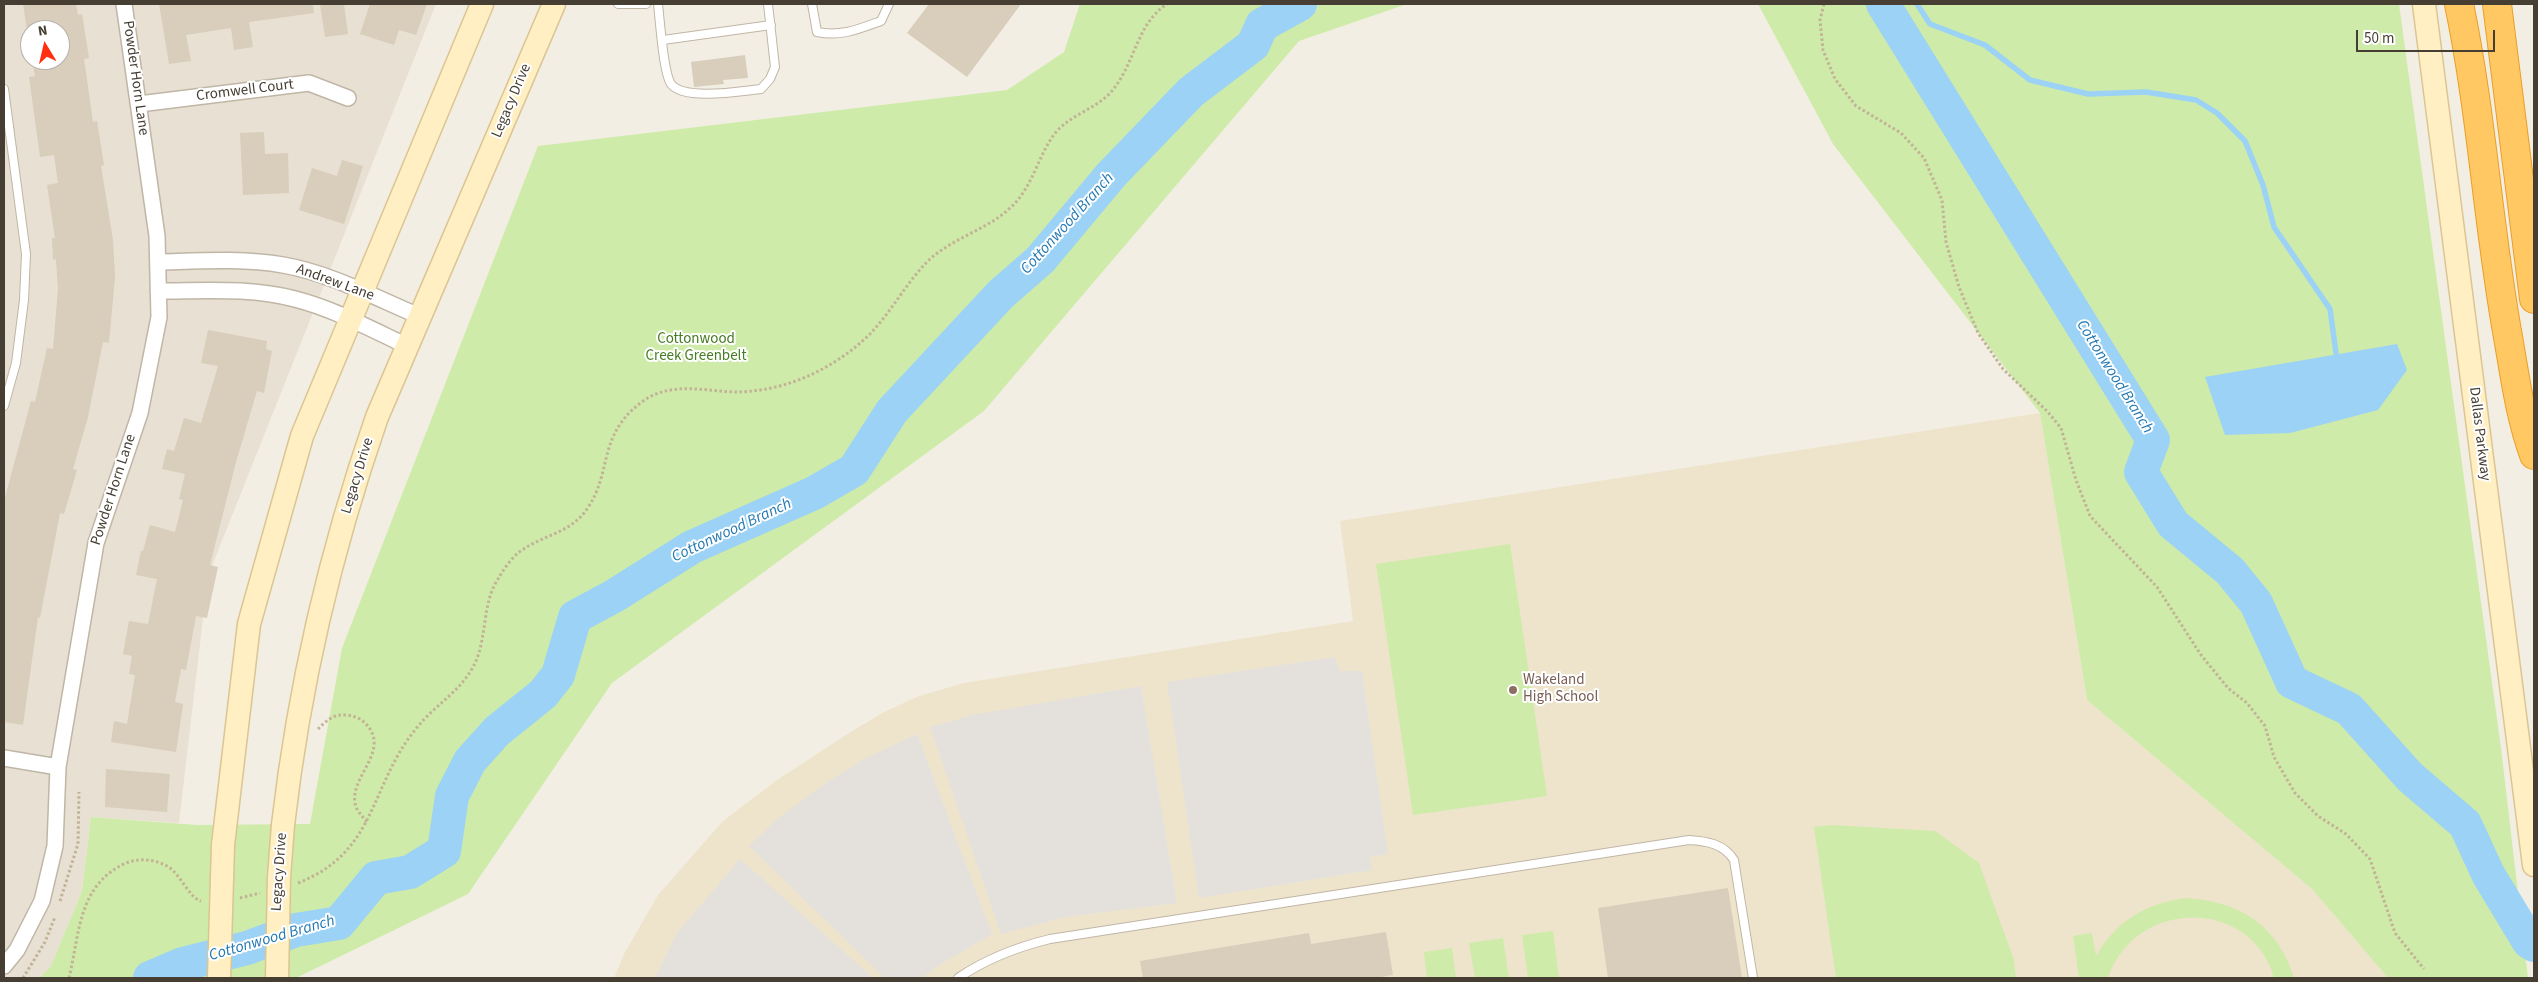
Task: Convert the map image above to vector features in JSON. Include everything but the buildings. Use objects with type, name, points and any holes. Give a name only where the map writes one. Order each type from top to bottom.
[{"type":"highway","points":[[2459,4],[2478,120],[2500,292],[2523,422],[2534,455]]},
{"type":"highway","points":[[2497,4],[2534,299]]},
{"type":"main road","points":[[219,978],[223,845],[249,624],[302,436],[352,320],[482,4]]},
{"type":"main road","name":"Legacy Drive","points":[[277,978],[278,877],[294,745],[326,588],[359,469],[377,417],[419,316],[554,4]]},
{"type":"main road","name":"Dallas Parkway","points":[[2424,4],[2534,865]]},
{"type":"street","name":"Powder Horn Lane","points":[[4,966],[17,950],[42,901],[55,846],[58,767],[96,543],[140,413],[159,317],[157,236],[124,4]]},
{"type":"street","name":"Cromwell Court","points":[[138,104],[309,83],[348,98]]},
{"type":"street","name":"Andrew Lane","points":[[158,262],[228,261],[284,265],[334,280],[419,316]]},
{"type":"street","name":"Andrew Lane","points":[[158,291],[242,290],[265,293],[318,306],[407,346]]},
{"type":"street","points":[[4,758],[58,767]]},
{"type":"lane","points":[[618,4],[646,4]]},
{"type":"lane","points":[[658,4],[670,83],[678,90],[693,94],[761,89],[770,79],[775,67],[768,4]]},
{"type":"lane","points":[[812,4],[817,32],[831,35],[851,32],[881,20],[889,4]]},
{"type":"lane","points":[[663,40],[770,25]]},
{"type":"lane","points":[[4,89],[26,254],[24,300],[16,363],[4,406]]},
{"type":"lane","points":[[958,978],[993,958],[1020,947],[1050,939],[1694,840],[1709,842],[1724,849],[1736,866],[1753,978]]},
{"type":"path","points":[[295,884],[333,864],[359,838],[391,764],[400,750],[415,729],[461,686],[474,666],[481,646],[488,602],[496,582],[518,553],[568,529],[587,510],[599,489],[610,440],[622,421],[640,403],[657,393],[682,389],[739,392],[774,387],[808,377],[835,363],[861,343],[882,320],[906,286],[929,260],[1010,208],[1029,186],[1054,134],[1071,118],[1110,94],[1130,64],[1147,23],[1167,4]]},
{"type":"path","points":[[1824,4],[1820,20],[1823,50],[1835,79],[1856,106],[1901,133],[1924,158],[1942,200],[1946,242],[1959,287],[1978,333],[2002,369],[2047,411],[2061,428],[2076,480],[2090,516],[2157,587],[2201,655],[2228,688],[2247,703],[2265,726],[2274,757],[2295,793],[2318,816],[2346,834],[2370,859],[2395,933],[2424,969]]},
{"type":"path","points":[[317,730],[329,719],[343,714],[360,719],[372,733],[375,743],[372,754],[355,795],[358,810],[367,823]]},
{"type":"path","points":[[69,978],[87,900],[96,884],[118,867],[132,861],[156,862],[167,866],[181,878],[199,901],[207,902]]},
{"type":"path","points":[[231,899],[264,892]]},
{"type":"shaded area","points":[[4,4],[436,4],[208,576],[179,823],[91,817],[82,891],[51,966],[39,978],[4,978]]},
{"type":"shaded area","name":"Wakeland High School","points":[[2040,413],[2087,700],[2312,889],[2388,978],[614,978],[624,954],[658,895],[723,821],[777,780],[884,712],[919,696],[964,683],[1353,621],[1340,521]]},
{"type":"shaded area","points":[[1335,657],[1340,671],[1362,671],[1388,854],[1369,857],[1372,870],[1199,898],[1167,682]]},
{"type":"shaded area","points":[[1141,686],[1177,903],[1065,917],[1001,934],[930,727],[977,714]]},
{"type":"shaded area","points":[[917,734],[992,934],[936,967],[922,978],[885,978],[749,846],[781,816],[826,783],[864,759]]},
{"type":"shaded area","points":[[740,859],[873,978],[655,978],[677,933]]},
{"type":"green space","name":"Cottonwood Creek Greenbelt","points":[[1080,4],[1407,4],[1299,41],[984,411],[612,683],[468,894],[296,978],[39,978],[51,966],[82,891],[91,817],[197,825],[310,824],[342,648],[538,146],[1007,90],[1064,52]]},
{"type":"green space","points":[[1758,4],[2399,4],[2501,748],[2528,978],[2388,978],[2312,889],[2087,700],[2040,413],[1833,144]]},
{"type":"green space","points":[[1510,544],[1547,796],[1413,815],[1376,564]]},
{"type":"green space","points":[[1833,825],[1935,831],[1979,863],[2014,960],[2016,978],[1836,978],[1814,827]]},
{"type":"green space","points":[[2186,898],[2223,904],[2254,919],[2267,930],[2278,944],[2287,959],[2294,978],[2274,978],[2261,951],[2242,932],[2218,921],[2192,918],[2166,922],[2142,933],[2122,952],[2108,978],[2079,978],[2073,936],[2092,933],[2096,956],[2113,933],[2134,916],[2158,904]]},
{"type":"green space","points":[[1553,931],[1559,978],[1528,978],[1522,935]]},
{"type":"green space","points":[[1503,938],[1509,978],[1475,978],[1469,943]]},
{"type":"green space","points":[[1452,948],[1456,978],[1427,978],[1424,952]]},
{"type":"water","points":[[2397,344],[2407,370],[2378,410],[2290,433],[2225,435],[2205,377]]},
{"type":"waterway","name":"Cottonwood Branch","points":[[150,978],[183,964],[247,948],[296,930],[339,923],[376,878],[410,872],[444,851],[452,796],[470,761],[497,731],[543,694],[558,675],[575,617],[614,596],[692,547],[814,493],[854,470],[892,411],[1001,294],[1040,260],[1111,175],[1191,92],[1253,45],[1262,25],[1300,4]]},
{"type":"waterway","name":"Cottonwood Branch","points":[[1883,4],[2153,440],[2141,472],[2173,524],[2230,571],[2256,603],[2292,682],[2349,709],[2410,777],[2465,824],[2488,874],[2529,942],[2534,945]]},
{"type":"waterway","points":[[1917,4],[1930,24],[1985,45],[2030,80],[2088,94],[2146,92],[2196,100],[2217,113],[2245,141],[2263,185],[2274,227],[2330,309],[2336,353]]},
{"type":"place","name":"Wakeland High School","points":[[1513,690]]}]
